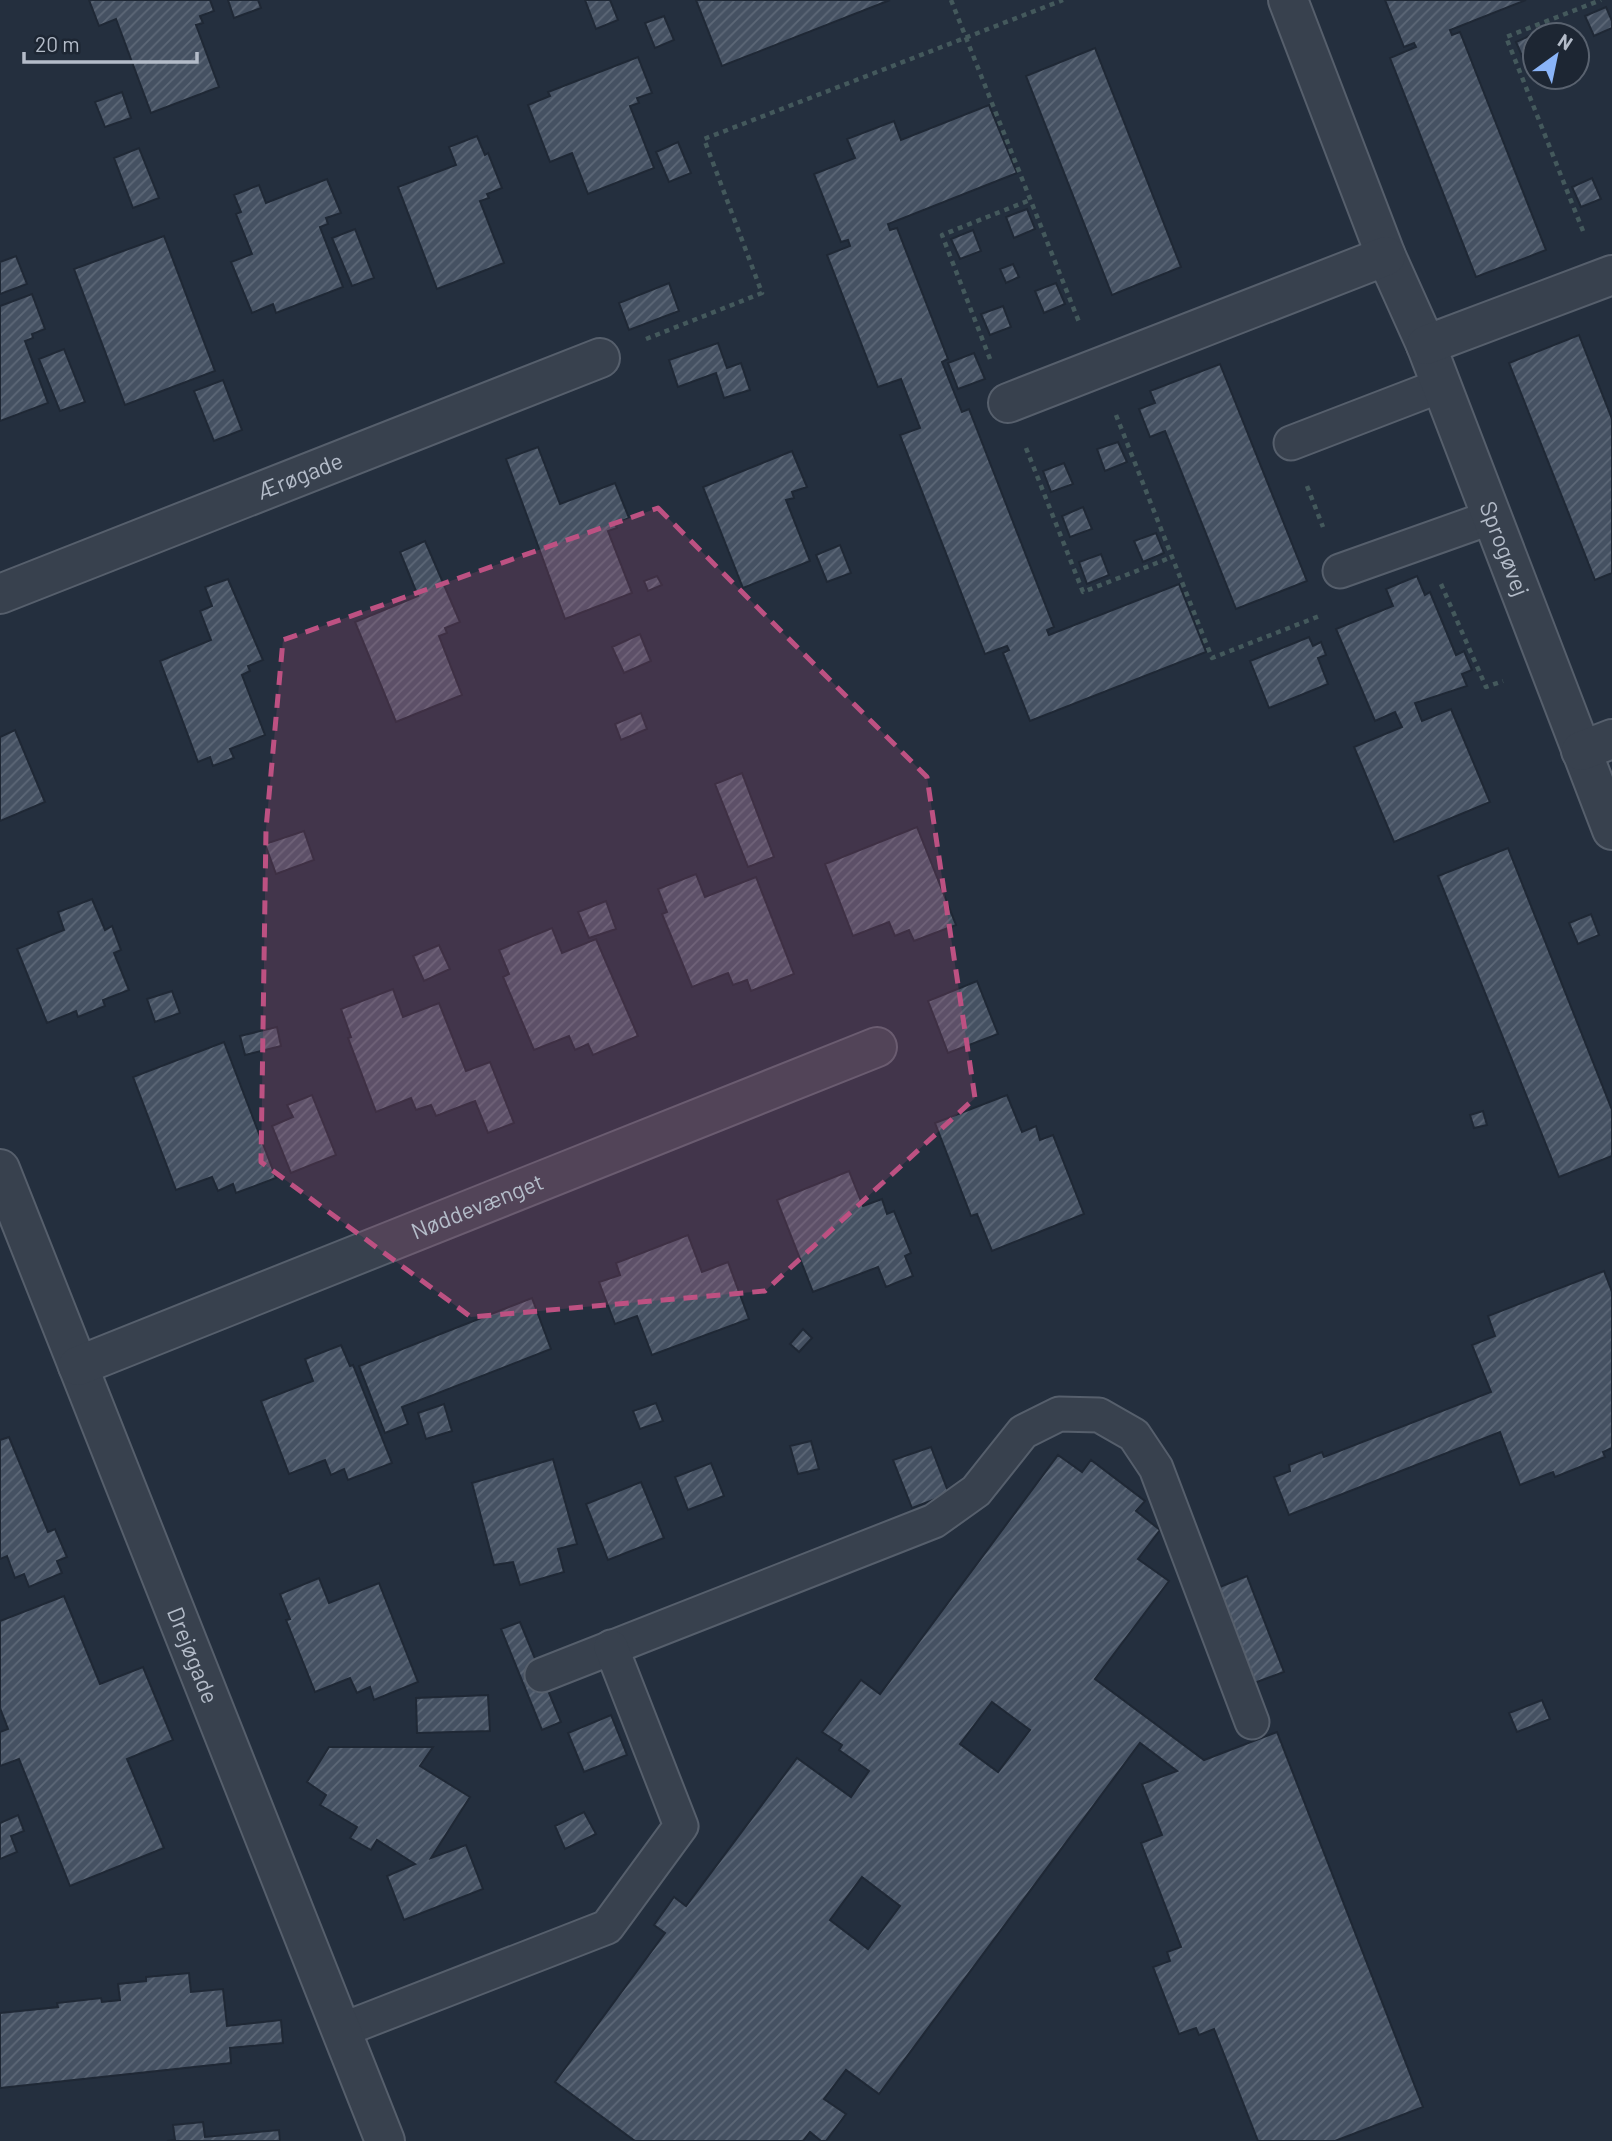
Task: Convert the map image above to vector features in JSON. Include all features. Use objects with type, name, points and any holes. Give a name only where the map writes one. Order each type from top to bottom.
[{"type":"street","name":"Sprogøvej","points":[[1288,0],[1386,256],[1442,385],[1547,664],[1596,745],[1612,830]]},
{"type":"street","points":[[1008,403],[1386,256]]},
{"type":"street","points":[[1426,345],[1607,277]]},
{"type":"street","name":"Ærøgade","points":[[0,594],[600,358]]},
{"type":"street","name":"Nøddevænget","points":[[78,1366],[877,1047]]},
{"type":"street","name":"Drejøgade","points":[[0,1169],[385,2141]]},
{"type":"lane","points":[[1291,443],[1442,385]]},
{"type":"lane","points":[[1340,570],[1492,517]]},
{"type":"lane","points":[[542,1675],[934,1521],[976,1491],[1023,1432],[1059,1414],[1099,1415],[1134,1435],[1156,1468],[1252,1722]]},
{"type":"lane","points":[[342,2031],[607,1927],[681,1826],[611,1647]]},
{"type":"path","points":[[951,0],[1212,658],[1353,602],[1291,443]]},
{"type":"path","points":[[600,358],[762,293],[704,139],[1063,0]]},
{"type":"path","points":[[1601,0],[1506,37],[1607,277]]},
{"type":"path","points":[[1440,582],[1486,687],[1547,664]]},
{"type":"highlighted area","points":[[658,508],[927,777],[975,1098],[765,1291],[471,1317],[261,1162],[266,829],[283,640]]},
{"type":"building","points":[[89,0],[210,0],[214,11],[200,16],[203,23],[196,25],[219,87],[151,113],[116,19],[99,26]]},
{"type":"building","points":[[228,0],[258,0],[261,8],[234,18]]},
{"type":"building","points":[[585,0],[610,0],[618,20],[596,29]]},
{"type":"building","points":[[696,0],[890,0],[722,66]]},
{"type":"building","points":[[1385,0],[1526,0],[1450,30],[1452,35],[1460,32],[1546,250],[1476,277],[1390,58],[1416,47],[1414,43],[1404,47]]},
{"type":"building","points":[[1606,7],[1612,28],[1594,36],[1591,21],[1587,21],[1585,16]]},
{"type":"building","points":[[664,16],[674,40],[655,48],[645,23]]},
{"type":"building","points":[[1521,40],[1521,54],[1516,42]]},
{"type":"building","points":[[1095,48],[1181,267],[1112,295],[1026,76]]},
{"type":"building","points":[[638,57],[652,93],[637,98],[639,103],[630,106],[654,168],[588,194],[572,153],[550,162],[528,105],[550,96],[548,92]]},
{"type":"building","points":[[122,92],[131,118],[105,127],[95,102]]},
{"type":"building","points":[[989,105],[1017,173],[888,224],[890,230],[897,228],[948,359],[942,362],[962,412],[969,409],[1054,627],[1047,630],[1049,635],[1179,584],[1206,652],[1030,721],[1003,653],[1009,650],[1007,646],[985,654],[900,435],[920,428],[901,379],[878,387],[827,255],[850,246],[848,240],[841,242],[814,174],[855,158],[847,139],[894,121],[901,140]]},
{"type":"building","points":[[477,136],[485,155],[488,153],[502,188],[487,194],[489,198],[480,201],[504,263],[437,289],[398,187],[456,165],[449,147]]},
{"type":"building","points":[[678,142],[691,173],[669,182],[656,152]]},
{"type":"building","points":[[139,148],[159,198],[133,208],[114,158]]},
{"type":"building","points":[[1592,178],[1601,199],[1581,207],[1572,187]]},
{"type":"building","points":[[327,179],[341,213],[326,218],[328,224],[320,227],[343,287],[276,313],[273,304],[252,313],[231,262],[252,254],[236,214],[241,212],[234,195],[259,185],[266,203]]},
{"type":"building","points":[[1027,209],[1035,229],[1014,238],[1006,217]]},
{"type":"building","points":[[355,229],[374,278],[352,286],[332,238]]},
{"type":"building","points":[[973,230],[981,251],[960,259],[951,239]]},
{"type":"building","points":[[164,236],[215,371],[125,405],[74,269]]},
{"type":"building","points":[[16,256],[27,284],[0,294],[0,262]]},
{"type":"building","points":[[1013,264],[1019,277],[1006,283],[1000,269]]},
{"type":"building","points":[[669,283],[679,311],[629,330],[619,303]]},
{"type":"building","points":[[1056,283],[1065,304],[1044,313],[1035,291]]},
{"type":"building","points":[[32,294],[45,329],[32,334],[33,338],[25,341],[48,403],[0,421],[0,306]]},
{"type":"building","points":[[1003,306],[1011,327],[990,335],[981,314]]},
{"type":"building","points":[[1579,335],[1612,419],[1612,573],[1595,580],[1509,363]]},
{"type":"building","points":[[718,343],[727,368],[741,363],[750,390],[724,398],[716,373],[678,387],[669,360]]},
{"type":"building","points":[[64,349],[85,402],[60,411],[39,359]]},
{"type":"building","points":[[974,353],[985,379],[958,389],[948,363]]},
{"type":"building","points":[[1220,364],[1307,581],[1236,609],[1165,431],[1150,437],[1139,409],[1155,403],[1150,391]]},
{"type":"building","points":[[223,380],[242,430],[214,441],[194,391]]},
{"type":"building","points":[[1118,442],[1127,462],[1105,471],[1097,449]]},
{"type":"building","points":[[538,447],[560,504],[615,483],[629,518],[615,524],[617,528],[608,531],[632,593],[565,619],[506,459]]},
{"type":"building","points":[[792,451],[807,487],[792,492],[794,498],[786,500],[810,561],[743,588],[703,487]]},
{"type":"building","points":[[1064,463],[1073,484],[1051,492],[1043,471]]},
{"type":"building","points":[[1083,507],[1092,529],[1070,537],[1062,516]]},
{"type":"building","points":[[1156,533],[1164,553],[1143,562],[1134,541]]},
{"type":"building","points":[[425,541],[460,622],[445,628],[447,633],[439,636],[462,695],[396,722],[355,622],[418,596],[400,552]]},
{"type":"building","points":[[840,545],[851,573],[827,582],[816,555]]},
{"type":"building","points":[[1101,554],[1109,575],[1087,584],[1079,562]]},
{"type":"building","points":[[657,576],[662,585],[648,591],[644,581]]},
{"type":"building","points":[[1417,576],[1425,595],[1430,592],[1456,655],[1464,651],[1472,670],[1462,674],[1467,686],[1415,703],[1422,721],[1451,709],[1490,802],[1394,842],[1354,747],[1402,727],[1395,712],[1375,721],[1336,629],[1393,606],[1386,589]]},
{"type":"building","points":[[228,579],[263,660],[248,666],[250,671],[242,675],[265,735],[230,749],[234,758],[213,766],[210,757],[198,762],[160,661],[211,640],[200,611],[212,606],[205,587]]},
{"type":"building","points":[[640,634],[651,661],[624,673],[612,647]]},
{"type":"building","points":[[1309,637],[1313,646],[1321,642],[1326,655],[1318,658],[1328,684],[1269,708],[1250,661]]},
{"type":"building","points":[[641,713],[647,729],[621,740],[615,724]]},
{"type":"building","points":[[15,730],[45,802],[0,821],[0,737]]},
{"type":"building","points":[[742,773],[774,857],[748,867],[715,784]]},
{"type":"building","points":[[917,827],[956,925],[914,941],[909,930],[895,936],[889,922],[853,936],[825,864]]},
{"type":"building","points":[[304,831],[314,860],[276,874],[265,844]]},
{"type":"building","points":[[1508,848],[1612,1110],[1612,1156],[1559,1177],[1438,876]]},
{"type":"building","points":[[696,874],[705,897],[756,877],[794,974],[751,991],[747,980],[733,985],[728,973],[692,987],[662,914],[667,912],[658,889]]},
{"type":"building","points":[[92,899],[105,930],[112,926],[121,950],[114,953],[129,990],[103,1000],[105,1006],[78,1017],[76,1011],[47,1023],[17,949],[64,930],[58,912]]},
{"type":"building","points":[[606,901],[616,929],[589,938],[578,912]]},
{"type":"building","points":[[1591,914],[1599,935],[1578,944],[1569,923]]},
{"type":"building","points":[[552,928],[562,953],[596,939],[638,1036],[593,1055],[588,1044],[575,1050],[569,1036],[534,1050],[503,977],[509,974],[499,950]]},
{"type":"building","points":[[439,945],[450,969],[424,981],[413,956]]},
{"type":"building","points":[[977,981],[998,1034],[948,1053],[928,1001]]},
{"type":"building","points":[[393,989],[403,1017],[439,1003],[466,1071],[490,1062],[514,1123],[488,1133],[475,1101],[436,1116],[431,1105],[416,1110],[411,1098],[376,1112],[348,1038],[351,1037],[341,1009]]},
{"type":"building","points":[[172,991],[180,1013],[155,1022],[147,999]]},
{"type":"building","points":[[277,1027],[281,1046],[245,1055],[240,1036]]},
{"type":"building","points":[[224,1042],[276,1178],[236,1193],[233,1184],[218,1191],[212,1177],[176,1190],[133,1077]]},
{"type":"building","points":[[312,1095],[336,1155],[291,1173],[272,1126],[293,1117],[287,1105]]},
{"type":"building","points":[[1007,1095],[1022,1132],[1036,1126],[1040,1140],[1053,1135],[1084,1214],[992,1251],[977,1214],[971,1216],[935,1123]]},
{"type":"building","points":[[1483,1111],[1487,1125],[1474,1128],[1470,1115]]},
{"type":"building","points":[[849,1171],[863,1206],[882,1199],[887,1214],[894,1211],[911,1253],[905,1256],[913,1276],[886,1287],[878,1267],[813,1292],[777,1200]]},
{"type":"building","points":[[688,1235],[702,1272],[728,1262],[749,1319],[652,1355],[637,1316],[615,1324],[599,1282],[620,1275],[616,1263]]},
{"type":"building","points":[[1604,1271],[1612,1292],[1612,1448],[1603,1452],[1605,1457],[1555,1477],[1553,1472],[1520,1485],[1500,1432],[1289,1515],[1274,1477],[1290,1471],[1289,1465],[1322,1452],[1324,1457],[1491,1392],[1472,1345],[1495,1336],[1488,1316]]},
{"type":"building","points":[[532,1298],[551,1349],[402,1407],[408,1424],[385,1433],[359,1366]]},
{"type":"building","points":[[803,1329],[812,1338],[799,1352],[790,1344]]},
{"type":"building","points":[[341,1345],[350,1366],[353,1365],[392,1463],[348,1480],[344,1469],[331,1475],[325,1460],[289,1474],[261,1401],[313,1381],[305,1359]]},
{"type":"building","points":[[656,1403],[663,1421],[640,1429],[633,1411]]},
{"type":"building","points":[[444,1404],[452,1431],[426,1439],[418,1413]]},
{"type":"building","points":[[9,1437],[48,1532],[55,1529],[67,1557],[57,1561],[62,1573],[29,1587],[24,1574],[15,1578],[7,1556],[0,1559],[0,1440]]},
{"type":"building","points":[[811,1441],[819,1469],[798,1474],[790,1446]]},
{"type":"building","points":[[931,1447],[949,1494],[912,1508],[893,1460]]},
{"type":"building","points":[[1058,1455],[1082,1472],[1091,1460],[1145,1501],[1136,1511],[1160,1530],[1138,1559],[1169,1581],[1095,1679],[1204,1760],[1277,1732],[1423,2107],[1335,2141],[1258,2141],[1214,2029],[1199,2035],[1196,2028],[1179,2034],[1153,1967],[1170,1961],[1167,1952],[1181,1947],[1141,1843],[1162,1835],[1142,1784],[1177,1771],[1140,1743],[879,2094],[846,2070],[824,2099],[846,2114],[826,2141],[821,2141],[810,2132],[803,2141],[635,2141],[555,2082],[665,1933],[654,1925],[674,1897],[686,1906],[797,1758],[851,1797],[869,1771],[839,1750],[842,1745],[822,1732],[861,1680],[880,1694]],"holes":[[[992,1702],[1030,1730],[998,1772],[960,1744]],[[862,1877],[900,1906],[868,1949],[830,1920]]]},
{"type":"building","points":[[553,1459],[577,1544],[558,1549],[564,1572],[520,1585],[513,1562],[494,1565],[472,1483]]},
{"type":"building","points":[[711,1463],[724,1496],[688,1510],[675,1477]]},
{"type":"building","points":[[641,1482],[664,1538],[608,1560],[586,1504]]},
{"type":"building","points":[[1247,1576],[1284,1672],[1246,1686],[1210,1591]]},
{"type":"building","points":[[319,1578],[329,1603],[379,1583],[418,1682],[374,1700],[370,1687],[357,1693],[350,1678],[315,1692],[286,1620],[290,1619],[280,1594]]},
{"type":"building","points":[[64,1596],[100,1684],[143,1667],[173,1740],[127,1759],[164,1848],[70,1886],[19,1759],[0,1766],[0,1732],[8,1729],[0,1708],[0,1621]]},
{"type":"building","points":[[520,1622],[561,1722],[542,1730],[501,1629]]},
{"type":"building","points":[[488,1695],[490,1731],[417,1733],[416,1698]]},
{"type":"building","points":[[1542,1700],[1550,1719],[1517,1732],[1509,1713]]},
{"type":"building","points":[[611,1715],[627,1755],[584,1772],[568,1733]]},
{"type":"building","points":[[329,1747],[433,1747],[420,1766],[470,1797],[431,1858],[466,1845],[483,1889],[404,1920],[387,1876],[415,1864],[377,1840],[371,1850],[350,1838],[357,1827],[320,1805],[326,1795],[307,1782]]},
{"type":"building","points":[[584,1812],[596,1834],[565,1849],[555,1826]]},
{"type":"building","points":[[18,1815],[24,1831],[11,1836],[17,1852],[0,1859],[0,1823]]},
{"type":"building","points":[[189,1973],[191,1992],[223,1989],[227,2026],[281,2020],[283,2043],[230,2048],[231,2063],[0,2088],[0,2013],[58,2007],[57,2003],[101,1998],[102,2002],[120,2000],[118,1984],[146,1981],[146,1977]]},
{"type":"building","points":[[203,2122],[205,2137],[279,2130],[280,2141],[167,2141],[175,2140],[173,2125]]}]
